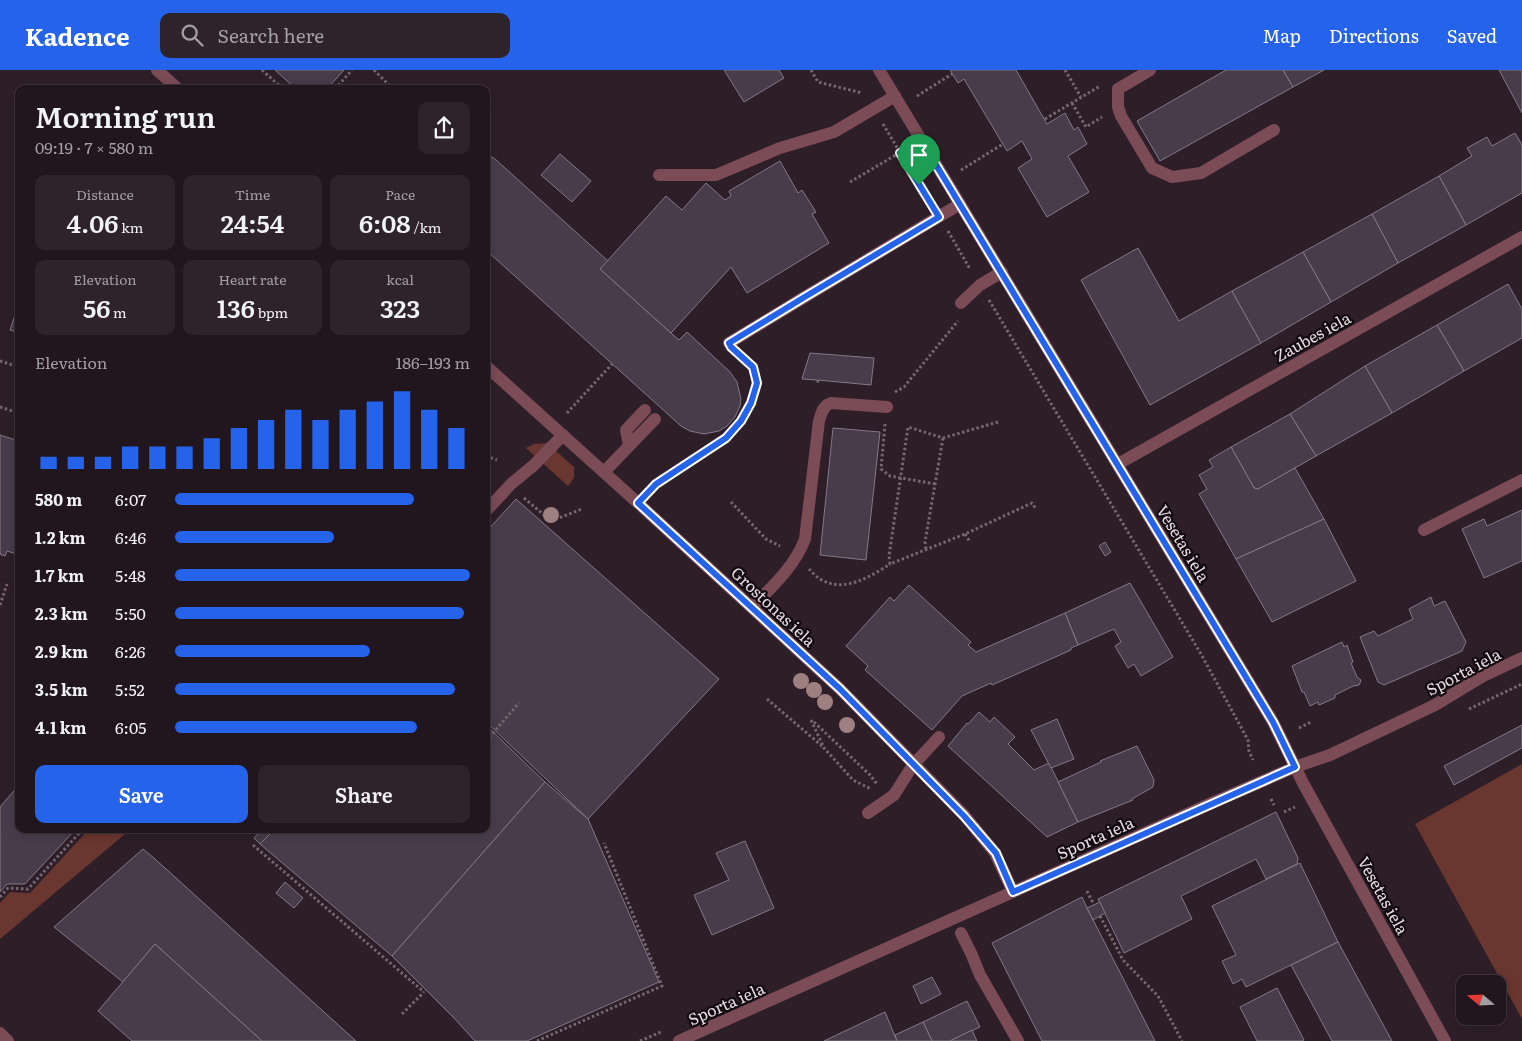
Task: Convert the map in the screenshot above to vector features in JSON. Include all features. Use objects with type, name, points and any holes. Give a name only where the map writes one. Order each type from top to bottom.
[{"type":"street","points":[[157,70],[174,85]]},
{"type":"street","name":"Vesetas iela","points":[[880,70],[1273,722],[1295,767],[1445,1041]]},
{"type":"street","points":[[1124,70],[1130,82]]},
{"type":"street","points":[[1150,70],[1118,89],[1118,108],[1152,168],[1172,177],[1200,173],[1274,130]]},
{"type":"street","points":[[659,174],[716,175],[780,148],[834,132],[874,108],[898,101]]},
{"type":"street","points":[[729,343],[960,204]]},
{"type":"street","name":"Zaubes iela","points":[[1118,464],[1522,236]]},
{"type":"street","points":[[961,310],[980,285],[1002,272]]},
{"type":"street","name":"Grostonas iela","points":[[490,370],[840,689],[964,816],[996,853],[1013,892]]},
{"type":"street","points":[[752,607],[782,576],[800,551],[805,539],[819,421],[824,408],[827,404],[831,403],[887,407]]},
{"type":"street","points":[[629,445],[626,430],[645,410]]},
{"type":"street","points":[[604,472],[655,419]]},
{"type":"street","points":[[490,507],[511,484],[534,465],[558,431]]},
{"type":"street","points":[[1424,530],[1522,480]]},
{"type":"street","name":"Sporta iela","points":[[679,1041],[1295,767],[1330,755],[1427,709],[1484,676],[1522,658]]},
{"type":"street","points":[[868,814],[894,795],[913,765],[939,737]]},
{"type":"street","points":[[960,933],[971,953],[980,976],[1018,1041]]},
{"type":"street","points":[[0,1033],[8,1041]]},
{"type":"path","points":[[262,70],[279,85]]},
{"type":"path","points":[[339,85],[352,70]]},
{"type":"path","points":[[374,70],[389,85]]},
{"type":"path","points":[[811,70],[818,82],[865,93],[1201,654],[1248,740],[1249,751],[1254,760]]},
{"type":"path","points":[[1065,70],[1081,97]]},
{"type":"path","points":[[898,101],[952,74]]},
{"type":"path","points":[[1045,119],[1095,89]]},
{"type":"path","points":[[1072,103],[1086,126],[1118,108]]},
{"type":"path","points":[[850,182],[921,140]]},
{"type":"path","points":[[946,180],[1003,144]]},
{"type":"path","points":[[935,484],[890,476],[881,469],[887,407],[889,395],[904,387],[961,310]]},
{"type":"path","points":[[638,503],[656,484],[726,438],[741,421],[751,403],[757,383],[753,367],[729,343]]},
{"type":"path","points":[[0,361],[15,365]]},
{"type":"path","points":[[558,431],[612,364]]},
{"type":"path","points":[[0,407],[15,412]]},
{"type":"path","points":[[998,422],[943,438],[908,427],[889,556],[890,564],[966,534],[1032,503],[1036,509]]},
{"type":"path","points":[[926,549],[925,542],[943,438]]},
{"type":"path","points":[[490,457],[497,460]]},
{"type":"path","points":[[518,492],[551,522],[582,509]]},
{"type":"path","points":[[966,534],[970,542]]},
{"type":"path","points":[[0,605],[8,584]]},
{"type":"path","points":[[767,699],[824,748],[854,780],[890,799]]},
{"type":"path","points":[[490,736],[519,703]]},
{"type":"path","points":[[824,748],[811,720],[870,775],[890,799]]},
{"type":"path","points":[[1299,728],[1311,722]]},
{"type":"path","points":[[1271,800],[1274,805]]},
{"type":"path","points":[[1284,812],[1295,807]]},
{"type":"path","points":[[0,898],[8,888],[28,889],[78,833]]},
{"type":"path","points":[[537,1041],[662,986],[604,843]]},
{"type":"path","points":[[253,845],[425,991],[402,1014]]},
{"type":"path","points":[[1087,891],[1094,905]]},
{"type":"path","points":[[1100,916],[1123,960],[1158,996],[1182,1041]]},
{"type":"shaded area","points":[[547,443],[574,467],[574,478],[568,486],[526,448],[534,444]]},
{"type":"shaded area","points":[[1522,764],[1522,1019],[1506,990],[1506,975],[1498,975],[1415,824]]},
{"type":"shaded area","points":[[85,833],[126,833],[0,939],[0,903],[10,892],[30,893]]},
{"type":"building","points":[[275,70],[344,70],[331,85],[292,85]]},
{"type":"building","points":[[724,70],[779,70],[784,78],[744,102]]},
{"type":"building","points":[[950,70],[1016,70],[1047,124],[1065,113],[1074,130],[1078,127],[1087,144],[1068,156],[1089,192],[1047,217],[1018,168],[1032,159],[1022,141],[1007,151],[964,79],[958,83]]},
{"type":"building","points":[[1226,70],[1283,70],[1293,87],[1160,161],[1137,121]]},
{"type":"building","points":[[1283,70],[1324,70],[1293,87]]},
{"type":"building","points":[[1499,70],[1522,70],[1522,113]]},
{"type":"building","points":[[1515,133],[1522,145],[1522,193],[1466,225],[1439,176],[1472,156],[1467,148],[1487,137],[1492,146]]},
{"type":"building","points":[[560,154],[591,181],[572,202],[541,175]]},
{"type":"building","points":[[490,156],[608,261],[600,269],[671,333],[679,340],[687,332],[730,372],[737,382],[741,399],[735,417],[727,426],[719,431],[704,434],[690,431],[681,426],[490,254]]},
{"type":"building","points":[[780,161],[798,193],[802,190],[816,212],[812,214],[829,243],[747,293],[731,267],[671,333],[600,269],[666,196],[682,210],[706,183],[725,200],[731,196],[729,191]]},
{"type":"building","points":[[1439,176],[1466,225],[1398,263],[1372,214]]},
{"type":"building","points":[[1372,214],[1398,263],[1331,302],[1303,252]]},
{"type":"building","points":[[1138,248],[1179,321],[1232,291],[1261,343],[1150,405],[1081,280]]},
{"type":"building","points":[[1303,252],[1331,302],[1261,343],[1232,291]]},
{"type":"building","points":[[1508,284],[1522,309],[1522,338],[1464,371],[1437,325]]},
{"type":"building","points":[[15,315],[15,332],[10,330]]},
{"type":"building","points":[[1437,325],[1464,371],[1392,413],[1365,366]]},
{"type":"building","points":[[810,353],[874,358],[871,385],[818,380],[819,382],[817,382],[817,380],[802,379]]},
{"type":"building","points":[[1365,366],[1392,413],[1316,456],[1290,414]]},
{"type":"building","points":[[1290,414],[1316,456],[1258,489],[1254,488],[1231,447]]},
{"type":"building","points":[[833,428],[880,432],[866,560],[820,555]]},
{"type":"building","points":[[0,435],[15,440],[15,554],[7,551],[5,556],[0,554]]},
{"type":"building","points":[[1231,447],[1254,488],[1258,489],[1295,468],[1324,519],[1236,559],[1199,494],[1207,489],[1199,475],[1213,467],[1209,460]]},
{"type":"building","points":[[516,499],[719,679],[588,819],[490,726],[490,528]]},
{"type":"building","points":[[1522,510],[1522,561],[1484,578],[1462,529],[1484,519],[1487,526]]},
{"type":"building","points":[[1324,519],[1356,581],[1272,622],[1236,559]]},
{"type":"building","points":[[1105,542],[1111,552],[1105,556],[1099,546]]},
{"type":"building","points":[[1130,583],[1173,657],[1141,676],[1134,664],[1128,668],[1115,646],[1121,642],[1114,629],[1078,645],[1065,613]]},
{"type":"building","points":[[909,585],[971,642],[968,645],[976,652],[1065,613],[1078,645],[1071,648],[1071,650],[992,685],[991,683],[962,696],[932,730],[865,670],[868,666],[846,646],[890,597],[894,601]]},
{"type":"building","points":[[1431,597],[1434,606],[1445,601],[1466,642],[1462,651],[1384,685],[1378,682],[1360,637],[1374,631],[1378,636],[1413,619],[1409,609]]},
{"type":"building","points":[[1342,642],[1344,647],[1347,645],[1353,662],[1351,663],[1357,677],[1361,680],[1359,685],[1335,695],[1335,698],[1319,705],[1318,702],[1310,706],[1304,692],[1302,692],[1292,666]]},
{"type":"building","points":[[979,712],[990,722],[994,717],[1015,737],[1008,744],[1034,770],[1049,763],[1078,822],[1047,837],[948,746]]},
{"type":"building","points":[[1057,719],[1074,759],[1051,768],[1031,730]]},
{"type":"building","points":[[1522,725],[1522,748],[1454,785],[1444,766]]},
{"type":"building","points":[[490,729],[545,782],[392,956],[260,844],[271,833],[490,833]]},
{"type":"building","points":[[1137,746],[1154,780],[1153,787],[1133,800],[1078,822],[1058,782],[1100,761]]},
{"type":"building","points":[[545,782],[588,819],[659,982],[527,1041],[475,1041],[392,956]]},
{"type":"building","points":[[15,790],[15,833],[72,833],[25,884],[7,884],[0,892],[0,807]]},
{"type":"building","points":[[1276,812],[1298,858],[1297,864],[1266,879],[1256,859],[1181,896],[1192,919],[1124,953],[1098,899]]},
{"type":"building","points":[[258,833],[271,833],[260,844],[254,838]]},
{"type":"building","points":[[745,841],[774,908],[712,935],[694,895],[729,880],[716,853]]},
{"type":"building","points":[[143,849],[356,1041],[262,1041],[155,944],[123,982],[54,927]]},
{"type":"building","points":[[1300,863],[1338,942],[1246,987],[1242,979],[1233,984],[1222,961],[1236,955],[1212,906]]},
{"type":"building","points":[[285,882],[303,898],[294,908],[276,893]]},
{"type":"building","points":[[1082,897],[1155,1041],[1042,1041],[992,943]]},
{"type":"building","points":[[1100,902],[1105,913],[1093,920],[1087,908]]},
{"type":"building","points":[[1338,942],[1392,1041],[1332,1041],[1291,965]]},
{"type":"building","points":[[155,944],[262,1041],[132,1041],[98,1011]]},
{"type":"building","points":[[932,977],[941,994],[921,1004],[913,986]]},
{"type":"building","points":[[1277,988],[1304,1040],[1302,1041],[1257,1041],[1240,1007]]},
{"type":"building","points":[[967,1001],[980,1027],[950,1041],[932,1041],[923,1022]]},
{"type":"building","points":[[885,1012],[897,1041],[824,1041]]},
{"type":"building","points":[[923,1022],[932,1041],[897,1041],[895,1035]]},
{"type":"building","points":[[972,1030],[977,1041],[950,1041]]},
{"type":"route","points":[[921,140],[1273,722],[1295,767],[1013,892],[996,853],[964,816],[840,689],[638,503],[656,484],[726,438],[741,421],[751,403],[757,383],[753,367],[729,343],[939,217],[919,185],[900,153],[921,140]]}]
